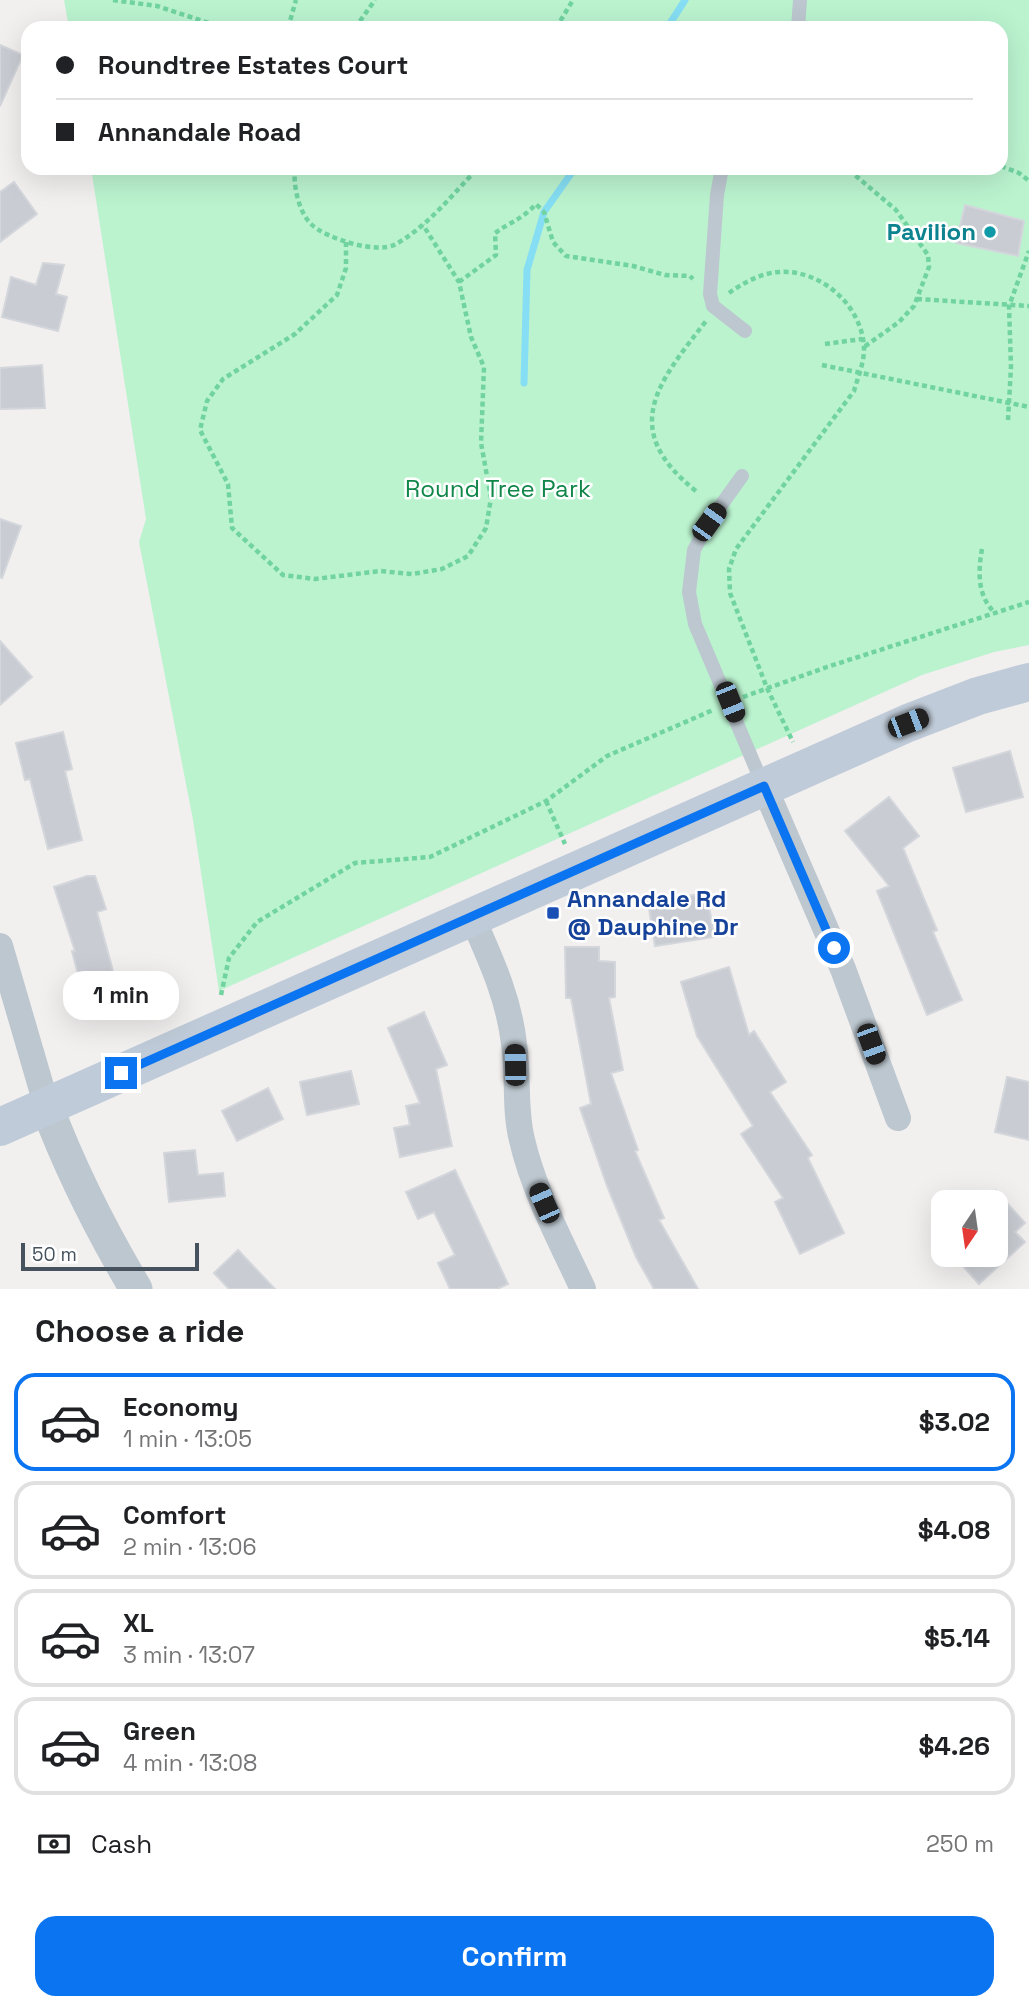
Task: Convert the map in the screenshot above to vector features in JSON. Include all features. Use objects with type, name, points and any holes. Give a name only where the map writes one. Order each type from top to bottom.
[{"type":"main road","points":[[0,1127],[908,723],[978,696],[1029,682]]},
{"type":"street","points":[[764,786],[843,969],[898,1118]]},
{"type":"street","points":[[472,917],[507,1003],[515,1045],[516,1106],[521,1139],[535,1182],[583,1289]]},
{"type":"street","points":[[0,946],[47,1107],[69,1167],[136,1289]]},
{"type":"lane","points":[[798,21],[800,0]]},
{"type":"lane","points":[[721,175],[710,294],[716,309],[744,331]]},
{"type":"lane","points":[[742,476],[709,522],[694,550],[689,592],[695,624],[764,786]]},
{"type":"path","points":[[113,0],[157,6],[203,21]]},
{"type":"path","points":[[290,21],[296,0]]},
{"type":"path","points":[[360,21],[375,0]]},
{"type":"path","points":[[560,21],[573,0]]},
{"type":"path","points":[[1008,169],[1029,181]]},
{"type":"path","points":[[296,175],[298,198],[310,223],[346,242],[370,248],[393,246],[423,225],[471,175]]},
{"type":"path","points":[[855,175],[896,210],[928,255],[929,267],[914,306],[899,322],[864,347]]},
{"type":"path","points":[[459,282],[496,254],[495,233],[510,222],[522,219],[536,204],[544,212],[553,242],[566,256],[633,266],[665,275],[690,276],[710,294]]},
{"type":"path","points":[[346,242],[346,268],[337,295],[295,334],[223,379],[207,401],[200,430],[228,484],[232,528],[283,575],[315,579],[380,571],[412,574],[442,569],[468,556],[486,528],[491,499],[481,443],[484,367],[471,337],[459,282],[423,225]]},
{"type":"path","points":[[1008,420],[1009,306],[1029,251]]},
{"type":"path","points":[[696,491],[677,476],[658,449],[653,428],[654,408],[665,375],[729,292],[745,282],[779,272],[815,278],[836,292],[851,310],[864,347],[860,373],[854,391],[843,408],[736,549],[729,569],[730,593],[768,688],[805,768]]},
{"type":"path","points":[[917,299],[1029,306]]},
{"type":"path","points":[[825,344],[862,339]]},
{"type":"path","points":[[822,365],[1029,408]]},
{"type":"path","points":[[982,549],[978,575],[990,608],[995,613]]},
{"type":"path","points":[[221,996],[229,958],[257,922],[355,863],[430,857],[545,801],[607,757],[730,702],[1029,602]]},
{"type":"path","points":[[545,801],[576,870]]},
{"type":"green space","name":"Round Tree Park","points":[[64,0],[1029,0],[1029,645],[994,652],[922,675],[219,991],[193,820],[139,542],[146,519],[92,175],[1008,175],[1008,21],[68,21]]},
{"type":"building","points":[[0,45],[21,54],[21,59],[0,106]]},
{"type":"building","points":[[14,182],[37,214],[0,242],[0,192]]},
{"type":"building","name":"Pavilion","points":[[965,205],[1024,221],[1018,256],[956,243]]},
{"type":"building","points":[[43,263],[64,265],[56,294],[67,297],[58,331],[2,317],[11,277],[36,285]]},
{"type":"building","points":[[42,365],[45,408],[0,409],[0,368]]},
{"type":"building","points":[[0,519],[21,526],[2,578],[0,577]]},
{"type":"building","points":[[0,641],[32,677],[0,705]]},
{"type":"building","points":[[63,732],[72,769],[65,771],[82,840],[48,849],[30,779],[25,780],[16,743]]},
{"type":"building","points":[[1010,751],[1023,797],[966,812],[953,768]]},
{"type":"building","points":[[889,797],[919,836],[903,848],[937,930],[933,932],[962,1000],[927,1015],[877,891],[889,886],[845,831]]},
{"type":"building","points":[[95,876],[106,909],[97,912],[117,986],[83,994],[72,951],[75,951],[54,887]]},
{"type":"building","points":[[707,893],[714,937],[655,946],[648,902]]},
{"type":"building","points":[[565,947],[599,947],[599,961],[615,962],[615,997],[609,998],[623,1070],[611,1073],[638,1150],[635,1151],[664,1218],[659,1220],[698,1289],[654,1289],[636,1257],[607,1186],[580,1108],[591,1104],[571,998],[566,998]]},
{"type":"building","points":[[729,967],[749,1035],[754,1031],[786,1082],[770,1092],[812,1155],[808,1158],[844,1233],[800,1254],[775,1202],[783,1198],[741,1134],[753,1126],[697,1036],[681,982]]},
{"type":"building","points":[[424,1012],[447,1065],[436,1069],[452,1146],[400,1157],[394,1128],[410,1125],[406,1106],[420,1103],[388,1028]]},
{"type":"building","points":[[351,1071],[359,1104],[307,1115],[300,1082]]},
{"type":"building","points":[[1007,1077],[1029,1082],[1029,1140],[995,1132]]},
{"type":"building","points":[[268,1088],[283,1119],[237,1141],[222,1111]]},
{"type":"building","points":[[195,1150],[198,1175],[223,1173],[225,1196],[169,1202],[164,1153]]},
{"type":"building","points":[[455,1170],[508,1284],[497,1289],[450,1289],[438,1263],[455,1255],[434,1212],[418,1219],[406,1192]]},
{"type":"building","points":[[1008,1204],[1025,1223],[1015,1232],[1025,1242],[1008,1258]]},
{"type":"building","points":[[238,1250],[275,1289],[229,1289],[214,1273]]},
{"type":"building","points":[[964,1267],[998,1267],[979,1284]]},
{"type":"waterway","points":[[672,21],[685,0]]},
{"type":"waterway","points":[[524,383],[527,270],[544,212],[570,175]]},
{"type":"place","name":"Pavilion","points":[[990,232]]},
{"type":"place","name":"Annandale Rd @ Dauphine Dr","points":[[553,913]]},
{"type":"route","points":[[121,1073],[764,786],[834,948]]}]
